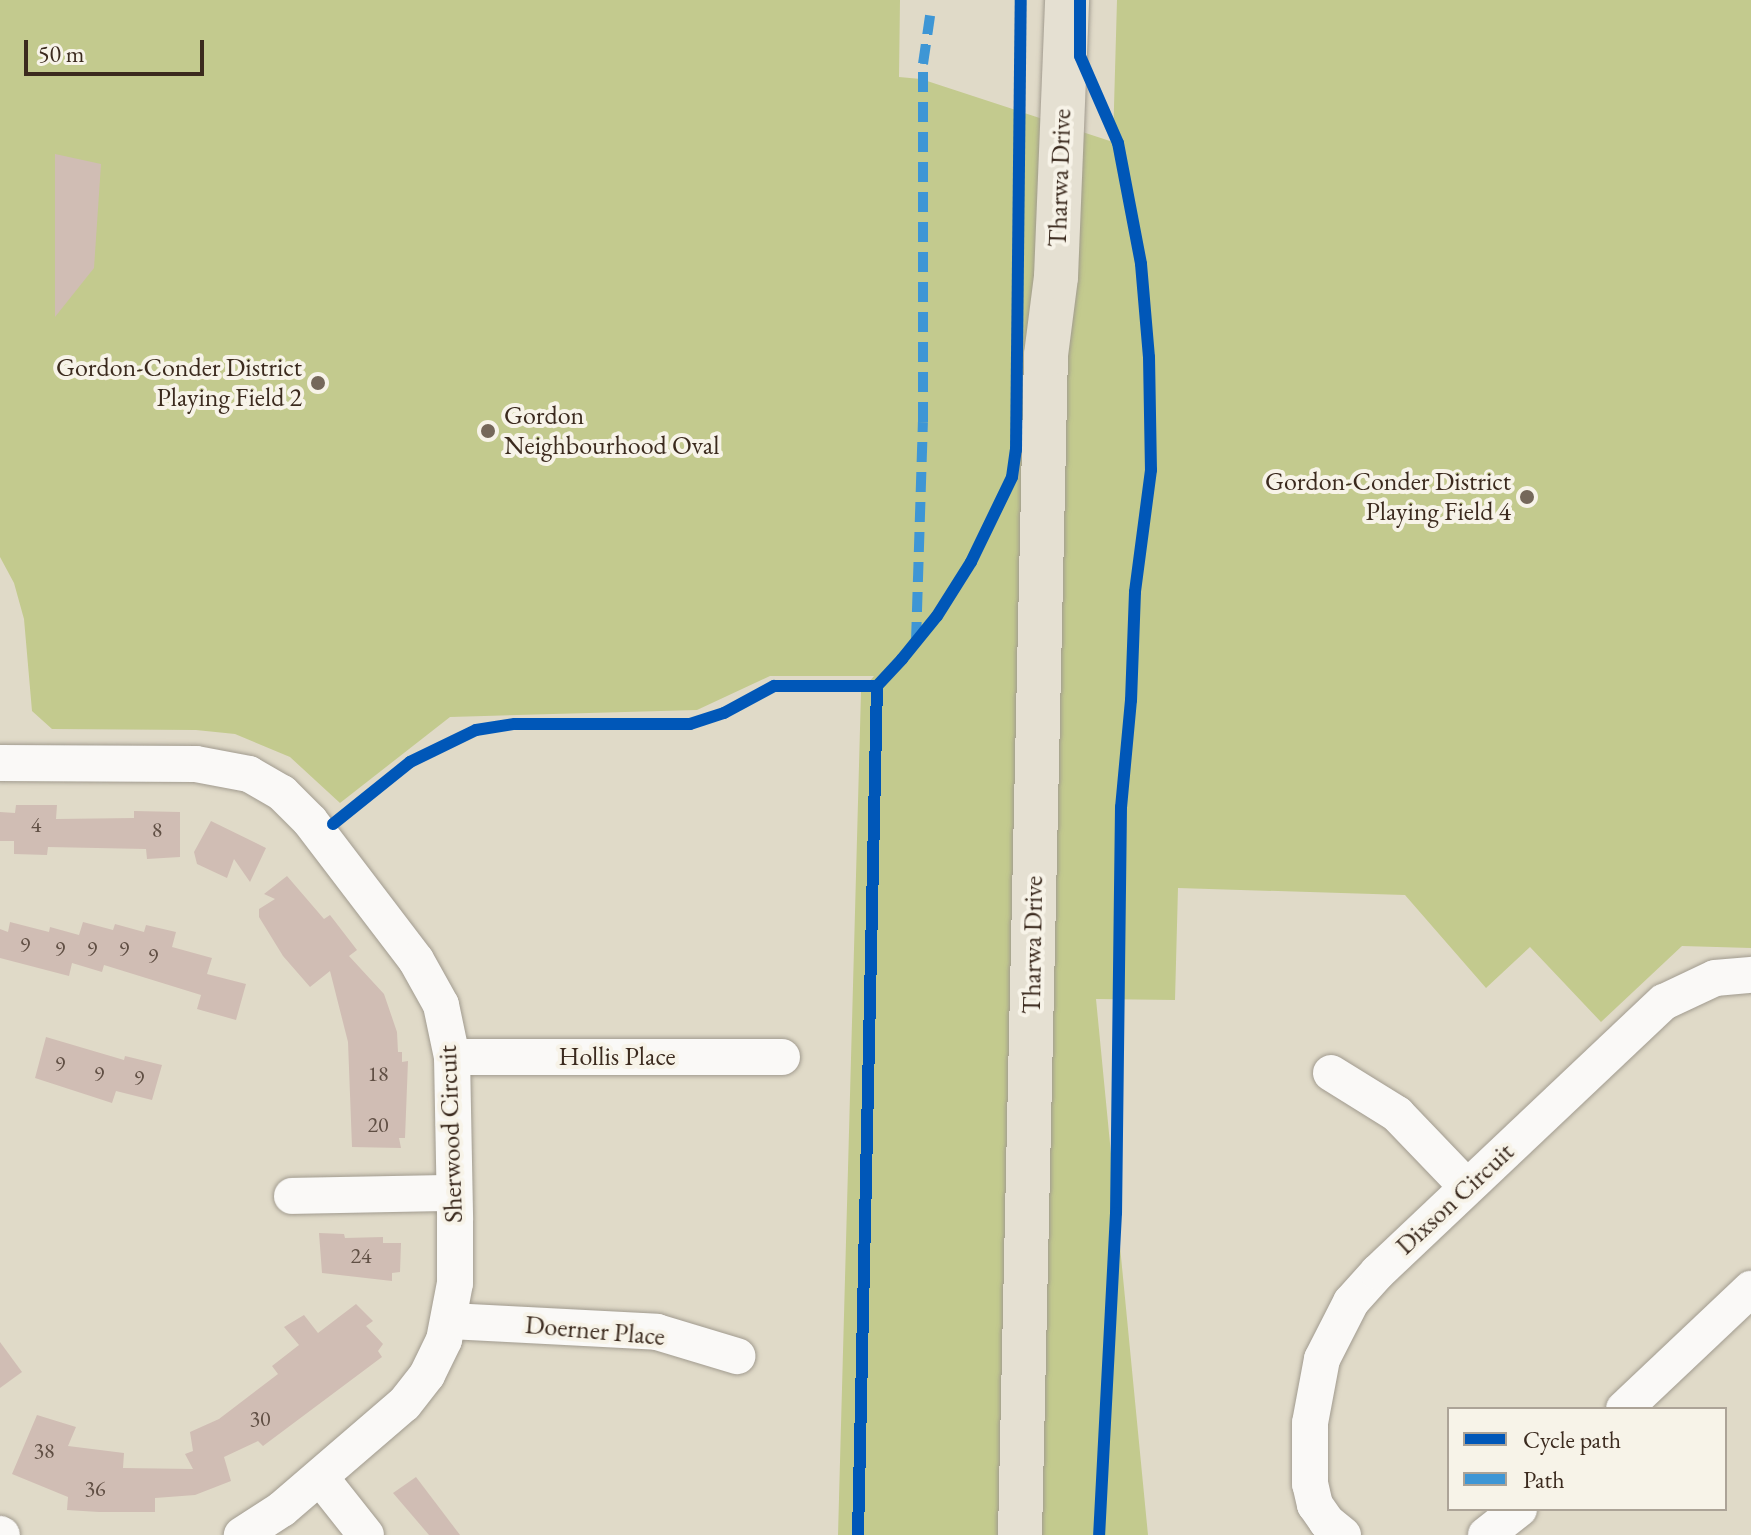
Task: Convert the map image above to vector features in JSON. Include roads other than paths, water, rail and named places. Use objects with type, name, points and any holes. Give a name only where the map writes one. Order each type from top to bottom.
[{"type":"main road","name":"Tharwa Drive","points":[[1020,1535],[1046,355],[1038,276],[1054,8]]},
{"type":"street","name":"Sherwood Circuit","points":[[1,753],[196,764],[249,774],[282,793],[310,821],[416,960],[441,1005],[452,1057],[455,1283],[450,1321],[427,1375],[404,1404],[320,1477],[242,1535]]},
{"type":"street","name":"Dixson Circuit","points":[[1327,1531],[1315,1505],[1310,1484],[1310,1423],[1322,1359],[1351,1302],[1467,1187],[1664,1002],[1715,978],[1751,975]]},
{"type":"street","name":"Hollis Place","points":[[452,1057],[782,1057]]},
{"type":"street","points":[[1331,1073],[1397,1114],[1467,1187]]},
{"type":"street","points":[[292,1196],[454,1193]]},
{"type":"street","points":[[1626,1407],[1751,1289]]},
{"type":"street","name":"Doerner Place","points":[[450,1321],[657,1332],[737,1356]]},
{"type":"street","points":[[320,1477],[366,1535]]},
{"type":"street","points":[[1486,1535],[1516,1511]]},
{"type":"place","name":"Gordon-Conder District Playing Field 2","points":[[318,383]]},
{"type":"place","name":"Gordon Neighbourhood Oval","points":[[488,431]]},
{"type":"place","name":"Gordon-Conder District Playing Field 4","points":[[1527,497]]}]
